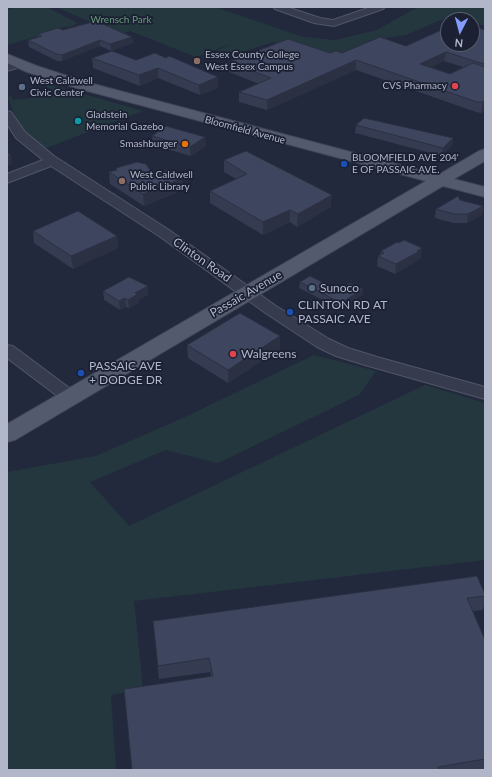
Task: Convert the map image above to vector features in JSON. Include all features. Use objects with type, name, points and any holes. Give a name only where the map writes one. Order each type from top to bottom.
[{"type":"main road","name":"Bloomfield Avenue","points":[[11,63],[88,87],[485,192]]},
{"type":"main road","name":"Passaic Avenue","points":[[7,434],[485,154]]},
{"type":"street","points":[[278,7],[318,21],[334,23],[380,7]]},
{"type":"street","name":"Clinton Road","points":[[7,115],[20,135],[53,162],[164,233],[248,293],[299,327],[342,352],[485,393]]},
{"type":"street","points":[[7,179],[53,162]]},
{"type":"street","points":[[7,350],[70,397]]},
{"type":"green space","points":[[20,7],[47,7],[77,23],[73,26],[57,28],[42,35],[7,45],[7,9]]},
{"type":"green space","name":"Wrensch Park","points":[[56,7],[215,7],[303,37],[335,40],[377,30],[414,9],[422,7],[485,7],[485,26],[480,24],[480,12],[440,12],[440,20],[406,35],[371,40],[333,58],[273,42],[242,52],[228,54],[216,51],[233,43],[196,57],[130,31],[120,35]]},
{"type":"green space","points":[[49,84],[143,111],[41,150],[20,130],[8,97],[11,96],[13,100],[31,98],[52,89],[45,87]]},
{"type":"green space","points":[[314,355],[376,371],[359,395],[218,463],[166,450],[90,482],[129,526],[425,385],[485,403],[485,560],[134,601],[143,689],[111,695],[116,770],[7,770],[7,472],[96,456],[185,417]]},
{"type":"building","points":[[96,21],[132,37],[110,44],[100,40],[62,55],[56,54],[28,40],[42,36],[38,34],[58,28],[63,30]]},
{"type":"building","points":[[480,28],[485,30],[484,64],[446,52],[480,52]]},
{"type":"building","points":[[440,31],[440,52],[446,52],[420,64],[450,74],[473,63],[485,67],[485,101],[477,102],[356,60],[267,100],[239,92],[271,78],[229,62],[288,39],[330,53],[336,51],[342,53],[380,37],[406,46]]},
{"type":"building","points":[[112,51],[136,60],[155,53],[166,58],[169,56],[218,77],[199,85],[158,68],[139,75],[92,58]]},
{"type":"building","points":[[364,118],[453,138],[443,148],[356,125]]},
{"type":"building","points":[[166,126],[205,137],[190,147],[152,136]]},
{"type":"building","points":[[246,151],[332,195],[298,214],[290,210],[263,222],[210,191],[247,174],[224,160]]},
{"type":"building","points":[[137,162],[146,164],[150,170],[157,173],[168,169],[183,178],[143,194],[109,172],[117,170],[116,168]]},
{"type":"building","points":[[458,196],[460,200],[483,206],[468,214],[454,214],[436,209]]},
{"type":"building","points":[[78,211],[117,236],[71,256],[33,231]]},
{"type":"building","points":[[404,240],[422,248],[417,251],[418,252],[396,264],[378,256],[384,253],[381,251],[397,242],[399,243]]},
{"type":"building","points":[[310,276],[338,290],[350,283],[363,289],[341,303],[300,282]]},
{"type":"building","points":[[129,277],[148,286],[135,293],[138,294],[128,300],[125,298],[119,301],[103,291]]},
{"type":"building","points":[[240,313],[280,336],[228,370],[187,345]]},
{"type":"building","points":[[477,576],[485,596],[467,598],[485,640],[485,759],[438,767],[439,770],[132,770],[124,689],[213,676],[209,658],[158,666],[153,621]]},
{"type":"place","name":"Essex County College West Essex Campus","points":[[197,61]]},
{"type":"place","name":"CVS Pharmacy","points":[[455,86]]},
{"type":"place","name":"West Caldwell Civic Center","points":[[22,87]]},
{"type":"place","name":"Gladstein Memorial Gazebo","points":[[78,121]]},
{"type":"place","name":"Smashburger","points":[[185,144]]},
{"type":"place","name":"BLOOMFIELD AVE 204' E OF PASSAIC AVE.","points":[[344,164]]},
{"type":"place","name":"West Caldwell Public Library","points":[[122,181]]},
{"type":"place","name":"Sunoco","points":[[312,288]]},
{"type":"place","name":"CLINTON RD AT PASSAIC AVE","points":[[290,312]]},
{"type":"place","name":"Walgreens","points":[[233,354]]},
{"type":"place","name":"PASSAIC AVE + DODGE DR","points":[[81,373]]}]
